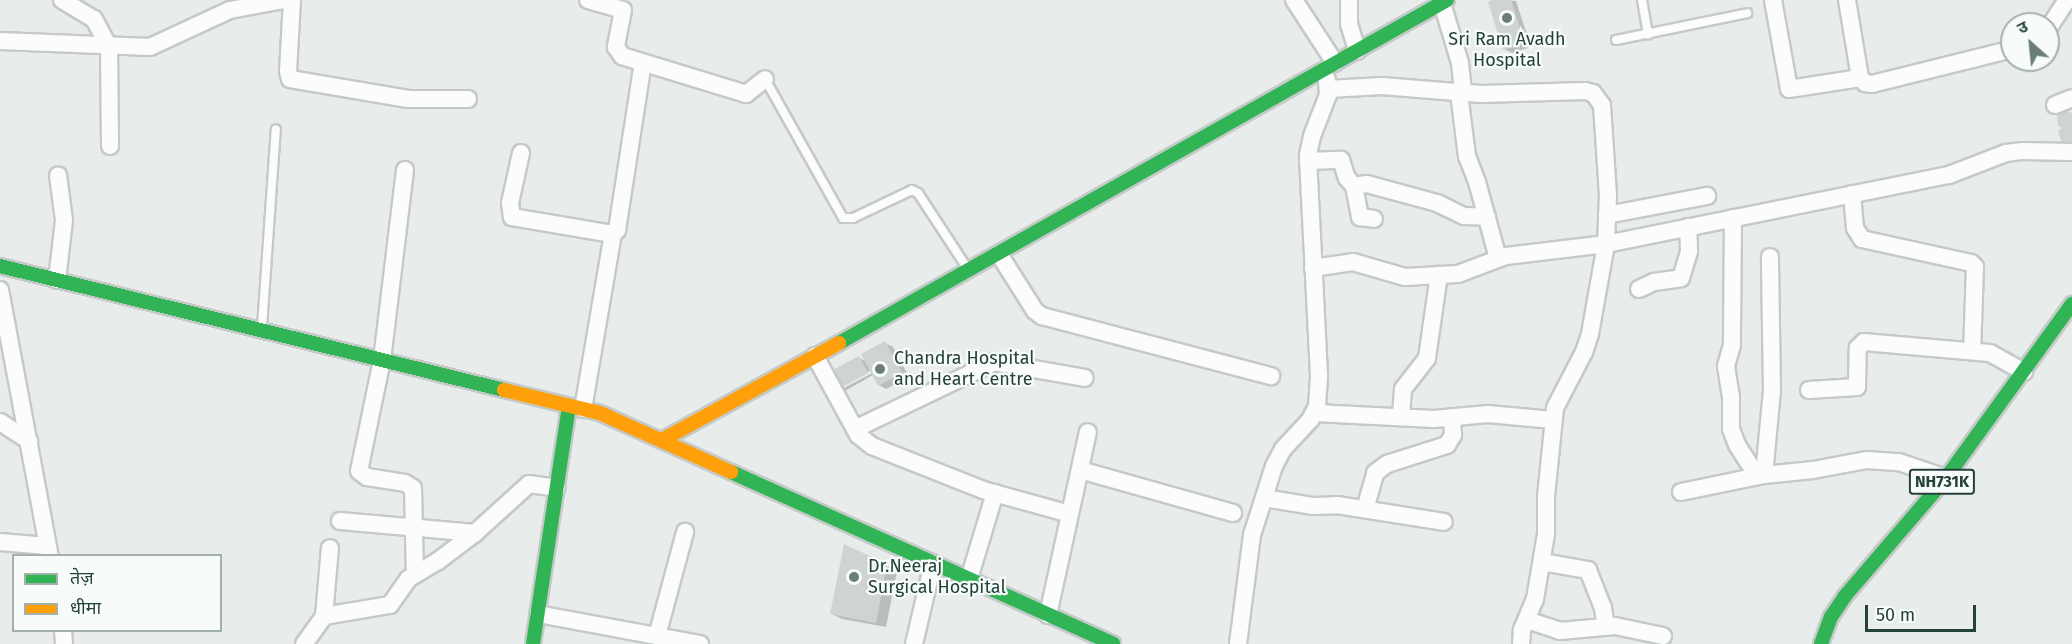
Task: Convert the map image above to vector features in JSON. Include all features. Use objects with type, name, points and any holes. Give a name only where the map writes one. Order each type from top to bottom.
[{"type":"main road","points":[[662,440],[969,271],[1444,1]]},
{"type":"main road","points":[[0,263],[57,280],[600,413],[1113,644]]},
{"type":"main road","name":"NH731K","points":[[1852,612],[1857,584],[1946,478],[2024,372],[2065,322],[2072,304]]},
{"type":"main road","points":[[533,644],[556,488],[576,407]]},
{"type":"main road","points":[[1821,644],[1831,617],[1845,596],[1857,584]]},
{"type":"street","points":[[62,0],[94,19],[109,47],[110,146]]},
{"type":"street","points":[[0,42],[109,47],[154,46],[230,10],[284,0]]},
{"type":"street","points":[[292,0],[288,71],[290,79],[408,99],[468,99]]},
{"type":"street","points":[[588,0],[623,10],[616,47],[622,56],[746,94],[765,79]]},
{"type":"street","points":[[1238,644],[1249,549],[1264,498],[1278,457],[1315,413],[1319,375],[1308,161],[1309,146],[1327,100],[1330,66],[1294,0]]},
{"type":"street","points":[[1349,0],[1348,24],[1357,51]]},
{"type":"street","points":[[1773,0],[1790,89],[1860,78]]},
{"type":"street","points":[[1847,0],[1860,78],[1864,83],[1872,84],[2000,52]]},
{"type":"street","points":[[1444,1],[1460,63],[1467,156],[1498,258]]},
{"type":"street","points":[[576,407],[613,234],[617,230],[643,63]]},
{"type":"street","points":[[1328,89],[1382,86],[1461,93],[1585,91],[1598,97],[1603,111],[1606,244],[1590,334],[1584,352],[1558,400],[1553,420],[1542,562],[1535,598],[1521,644]]},
{"type":"street","points":[[2055,105],[2072,98]]},
{"type":"street","points":[[1313,268],[1353,262],[1405,277],[1468,272],[1498,258],[1606,244],[1956,174],[2006,153],[2072,152]]},
{"type":"street","points":[[521,153],[510,204],[512,217],[613,234]]},
{"type":"street","points":[[1308,161],[1341,160],[1347,178],[1354,186],[1360,217],[1374,219]]},
{"type":"street","points":[[405,170],[382,360],[359,471],[367,477],[411,485],[415,494],[415,573]]},
{"type":"street","points":[[57,280],[64,220],[58,175]]},
{"type":"street","points":[[1354,186],[1367,184],[1437,203],[1464,216],[1487,217]]},
{"type":"street","points":[[1852,194],[1855,228],[1862,238],[1971,263],[1975,267],[1972,351]]},
{"type":"street","points":[[1607,215],[1707,196]]},
{"type":"street","points":[[1733,218],[1732,345],[1726,366],[1731,429],[1737,445],[1761,476]]},
{"type":"street","points":[[1639,289],[1654,282],[1676,280],[1682,276],[1689,251],[1688,227]]},
{"type":"street","points":[[999,254],[1035,311],[1042,316],[1271,376]]},
{"type":"street","points":[[1761,476],[1772,390],[1770,257]]},
{"type":"street","points":[[1401,417],[1403,389],[1427,358],[1439,275]]},
{"type":"street","points":[[0,290],[6,349],[29,441],[49,551],[0,543]]},
{"type":"street","points":[[1809,390],[1857,387],[1858,348],[1864,342],[1995,355],[2024,372]]},
{"type":"street","points":[[815,356],[855,429],[872,446],[995,493],[1070,514]]},
{"type":"street","points":[[855,429],[994,362],[1085,378]]},
{"type":"street","points":[[1315,413],[1401,417],[1488,414],[1553,420]]},
{"type":"street","points":[[1365,510],[1375,473],[1387,464],[1447,445],[1453,435],[1452,417]]},
{"type":"street","points":[[0,422],[29,441]]},
{"type":"street","points":[[1048,615],[1088,432]]},
{"type":"street","points":[[1681,492],[1761,476],[1814,471],[1868,460],[1887,460],[1946,478]]},
{"type":"street","points":[[1080,470],[1233,513]]},
{"type":"street","points":[[324,616],[390,605],[403,584],[415,573],[438,561],[475,533],[529,484],[556,488]]},
{"type":"street","points":[[969,579],[995,493]]},
{"type":"street","points":[[1264,498],[1305,505],[1331,505],[1444,522]]},
{"type":"street","points":[[340,521],[475,533]]},
{"type":"street","points":[[657,636],[685,532]]},
{"type":"street","points":[[304,644],[324,616],[330,548]]},
{"type":"street","points":[[1542,562],[1584,567],[1588,570],[1603,608],[1606,627]]},
{"type":"street","points":[[915,644],[933,563]]},
{"type":"street","points":[[537,614],[700,644]]},
{"type":"street","points":[[1527,620],[1560,631],[1626,627],[1663,636]]},
{"type":"lane","points":[[1642,0],[1647,34]]},
{"type":"lane","points":[[1616,40],[1748,13]]},
{"type":"lane","points":[[765,79],[843,218],[853,218],[912,190],[918,193],[969,271]]},
{"type":"lane","points":[[262,330],[276,129]]},
{"type":"building","points":[[1511,0],[1525,43],[1503,50],[1488,2]]},
{"type":"building","points":[[2065,110],[2072,113],[2072,148],[2063,146],[2058,131],[2062,128],[2058,126],[2057,115]]},
{"type":"building","points":[[885,341],[902,373],[878,386],[861,354]]},
{"type":"building","points":[[859,356],[868,373],[839,389],[829,372]]},
{"type":"building","points":[[844,544],[887,564],[876,623],[830,614]]},
{"type":"traffic: fast","points":[[839,343],[1447,0]]},
{"type":"traffic: fast","points":[[0,266],[504,390]]},
{"type":"traffic: fast","points":[[1821,644],[1831,617],[1845,596],[1946,478],[2072,304]]},
{"type":"traffic: fast","points":[[533,644],[569,406]]},
{"type":"traffic: fast","points":[[731,472],[1113,644]]},
{"type":"traffic: slow","points":[[662,440],[839,343]]},
{"type":"traffic: slow","points":[[504,390],[600,413],[731,472]]},
{"type":"place","name":"Sri Ram Avadh Hospital","points":[[1507,18]]},
{"type":"place","name":"Chandra Hospital and Heart Centre","points":[[880,369]]},
{"type":"place","name":"Dr.Neeraj Surgical Hospital","points":[[854,577]]}]
